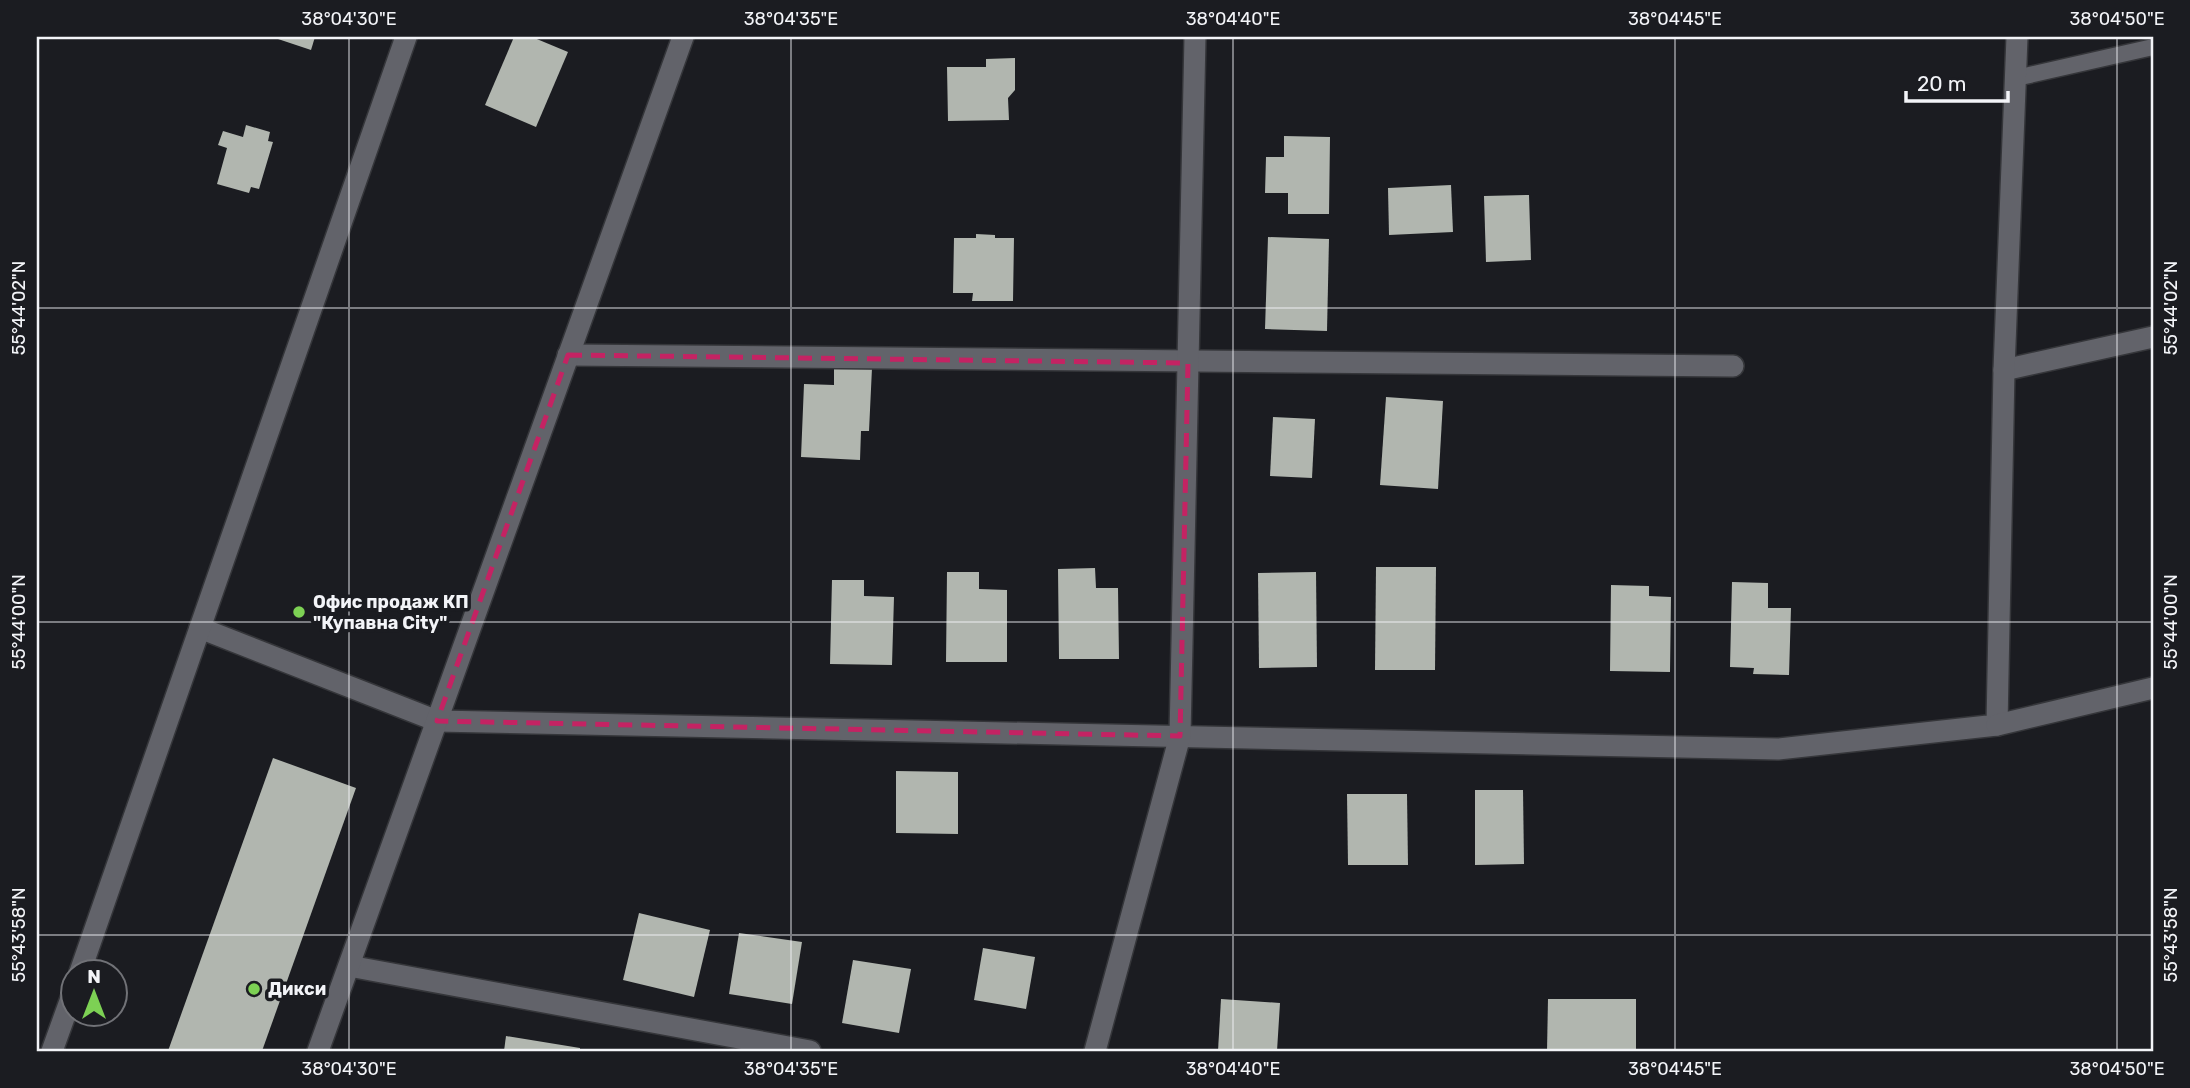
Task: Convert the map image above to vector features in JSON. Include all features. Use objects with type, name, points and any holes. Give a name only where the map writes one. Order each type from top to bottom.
[{"type":"street","points":[[85,958],[406,37]]},
{"type":"street","points":[[318,1051],[683,37]]},
{"type":"street","points":[[1095,1051],[1180,736],[1195,37]]},
{"type":"street","points":[[1997,725],[2004,370],[2017,37]]},
{"type":"street","points":[[2004,370],[2153,337]]},
{"type":"street","points":[[568,355],[1188,363],[1733,366]]},
{"type":"street","points":[[200,628],[437,721],[1778,749],[1997,725],[2153,688]]},
{"type":"street","points":[[349,966],[810,1051]]},
{"type":"street","points":[[52,1051],[60,1028]]},
{"type":"lane","points":[[2016,78],[2153,47]]},
{"type":"highlighted area","points":[[568,355],[1188,363],[1180,736],[437,721]]},
{"type":"building","points":[[272,37],[315,37],[311,50]]},
{"type":"building","points":[[514,37],[532,37],[568,52],[536,127],[485,105]]},
{"type":"building","points":[[1015,58],[1015,90],[1008,98],[1009,120],[948,121],[947,67],[986,67],[986,59]]},
{"type":"building","points":[[246,125],[270,132],[268,141],[273,142],[259,189],[251,187],[249,193],[217,184],[227,148],[218,145],[223,131],[243,137]]},
{"type":"building","points":[[1284,136],[1330,137],[1329,214],[1288,214],[1288,193],[1265,193],[1266,157],[1284,157]]},
{"type":"building","points":[[1451,185],[1453,232],[1389,235],[1388,188]]},
{"type":"building","points":[[1529,195],[1531,260],[1486,262],[1484,196]]},
{"type":"building","points":[[976,234],[1014,238],[1013,301],[972,301],[973,293],[953,293],[954,238],[976,238]]},
{"type":"building","points":[[1268,237],[1329,239],[1327,331],[1265,329]]},
{"type":"building","points":[[834,366],[872,368],[869,431],[861,431],[860,460],[801,457],[804,384],[834,385]]},
{"type":"building","points":[[1386,397],[1443,401],[1438,489],[1380,485]]},
{"type":"building","points":[[1273,417],[1315,419],[1312,478],[1270,476]]},
{"type":"building","points":[[1376,567],[1436,567],[1435,670],[1375,670]]},
{"type":"building","points":[[1095,568],[1096,588],[1118,588],[1119,659],[1059,659],[1058,569]]},
{"type":"building","points":[[947,572],[979,572],[979,589],[1007,590],[1007,662],[946,662]]},
{"type":"building","points":[[1316,572],[1317,667],[1259,668],[1258,573]]},
{"type":"building","points":[[832,580],[864,580],[864,596],[894,597],[892,665],[830,664]]},
{"type":"building","points":[[1732,582],[1768,583],[1768,608],[1791,608],[1789,675],[1753,674],[1754,668],[1730,667]]},
{"type":"building","points":[[1611,585],[1649,586],[1649,596],[1671,597],[1670,672],[1610,671]]},
{"type":"building","points":[[273,758],[356,788],[262,1051],[168,1051]]},
{"type":"building","points":[[896,771],[958,772],[958,834],[896,833]]},
{"type":"building","points":[[1475,790],[1523,790],[1524,864],[1475,865]]},
{"type":"building","points":[[1347,794],[1407,794],[1408,865],[1348,865]]},
{"type":"building","points":[[639,913],[710,930],[694,997],[623,980]]},
{"type":"building","points":[[739,933],[802,942],[792,1004],[729,994]]},
{"type":"building","points":[[983,948],[1035,957],[1026,1009],[974,1000]]},
{"type":"building","points":[[853,960],[911,969],[899,1033],[842,1023]]},
{"type":"building","points":[[1221,999],[1280,1003],[1277,1051],[1218,1051]]},
{"type":"building","points":[[1548,999],[1636,999],[1636,1051],[1547,1051]]},
{"type":"building","points":[[506,1036],[580,1048],[580,1051],[504,1051]]},
{"type":"place","name":"Офис продаж КП \"Купавна City\"","points":[[299,612]]},
{"type":"place","name":"Дикси","points":[[254,989]]}]
